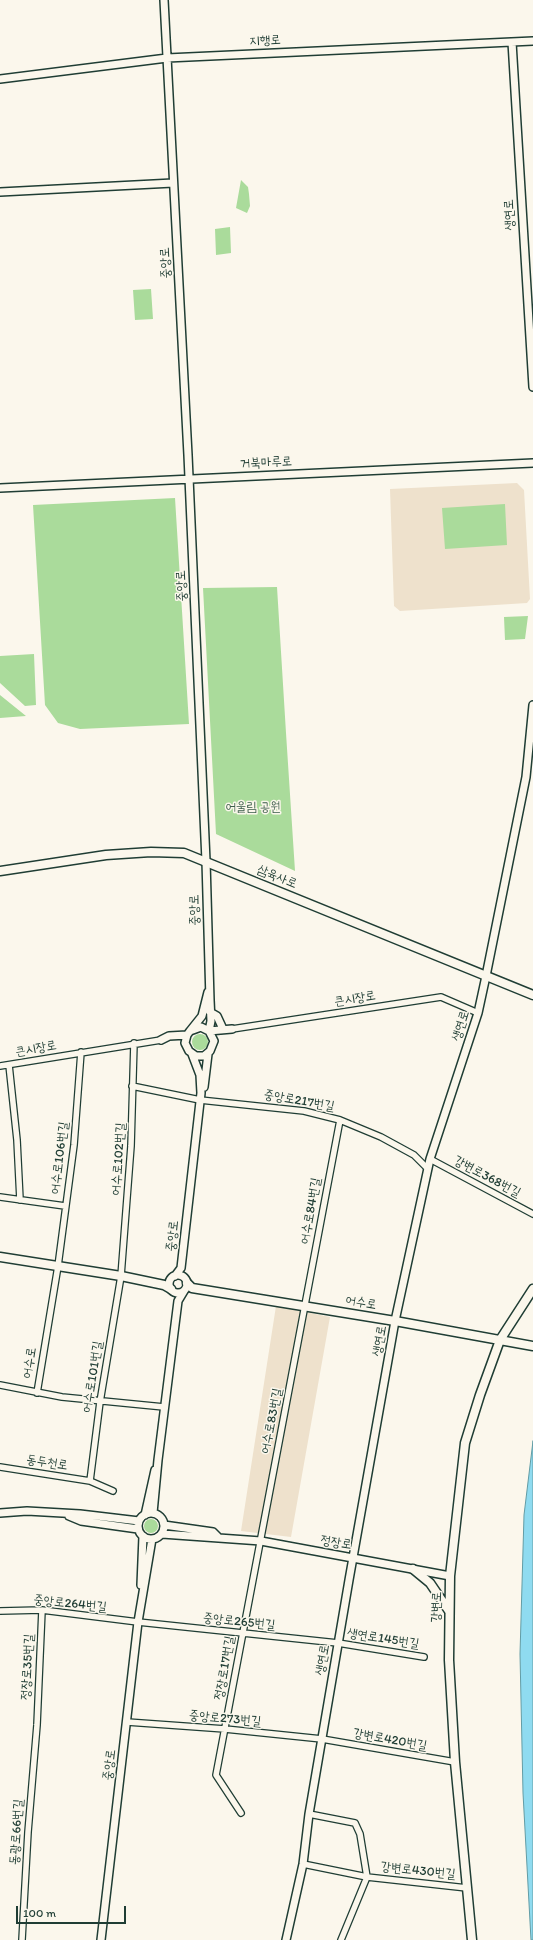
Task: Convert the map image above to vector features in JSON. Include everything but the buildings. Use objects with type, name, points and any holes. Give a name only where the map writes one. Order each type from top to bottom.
[{"type":"main road","name":"삼육사로","points":[[0,871],[106,854],[152,852],[184,853],[533,995]]},
{"type":"main road","points":[[0,1257],[170,1283]]},
{"type":"main road","name":"어수로","points":[[187,1285],[533,1346]]},
{"type":"main road","name":"강변로","points":[[472,1940],[455,1762],[448,1660],[450,1576],[465,1443],[480,1394],[500,1340],[533,1289]]},
{"type":"main road","points":[[413,1569],[430,1583],[449,1611]]},
{"type":"street","name":"중앙로","points":[[164,0],[189,479],[206,861],[209,988]]},
{"type":"street","name":"지행로","points":[[0,80],[167,58],[533,41]]},
{"type":"street","name":"생연로","points":[[512,42],[530,289],[533,388]]},
{"type":"street","points":[[0,192],[174,183]]},
{"type":"street","name":"거북마루로","points":[[0,488],[533,463]]},
{"type":"street","name":"생연로","points":[[286,1940],[303,1864],[309,1814],[395,1321],[430,1159],[478,1013],[526,777],[533,705]]},
{"type":"street","points":[[209,988],[209,1031],[214,1041]]},
{"type":"street","points":[[201,1096],[200,1075],[192,1054],[189,1052],[185,1044],[188,1033],[202,1016],[209,988]]},
{"type":"street","name":"큰시장로","points":[[232,1029],[442,997],[478,1013]]},
{"type":"street","points":[[210,1012],[217,1016],[223,1029]]},
{"type":"street","points":[[161,1040],[169,1036],[188,1033],[201,1027],[209,1031],[232,1029]]},
{"type":"street","points":[[201,1096],[204,1089],[208,1054],[213,1048],[214,1041],[221,1033],[232,1029]]},
{"type":"street","points":[[161,1040],[174,1040],[185,1044]]},
{"type":"street","name":"큰시장로","points":[[0,1066],[134,1043],[161,1040]]},
{"type":"street","name":"어수로102번길","points":[[121,1276],[131,1146],[134,1043]]},
{"type":"street","name":"어수로106번길","points":[[58,1266],[74,1144],[81,1052]]},
{"type":"street","points":[[192,1054],[200,1056],[208,1054]]},
{"type":"street","name":"큰시장로","points":[[9,1065],[17,1140],[20,1200]]},
{"type":"street","points":[[132,1086],[201,1096]]},
{"type":"street","name":"중앙로","points":[[170,1283],[181,1268],[201,1096]]},
{"type":"street","name":"중앙로217번길","points":[[201,1096],[304,1111],[340,1120],[381,1137],[414,1155],[428,1169]]},
{"type":"street","name":"어수로84번길","points":[[305,1306],[340,1120]]},
{"type":"street","name":"강변로368번길","points":[[430,1159],[533,1214]]},
{"type":"street","points":[[0,1197],[65,1206]]},
{"type":"street","name":"어수로","points":[[38,1393],[58,1266]]},
{"type":"street","points":[[153,1513],[164,1407],[178,1301],[187,1285],[181,1268]]},
{"type":"street","name":"어수로101번길","points":[[90,1481],[100,1402],[121,1276]]},
{"type":"street","points":[[170,1283],[177,1293],[187,1285]]},
{"type":"street","points":[[170,1283],[187,1285]]},
{"type":"street","points":[[170,1283],[178,1301]]},
{"type":"street","name":"어수로83번길","points":[[261,1541],[305,1306]]},
{"type":"street","points":[[0,1385],[38,1393],[100,1402],[164,1407]]},
{"type":"street","points":[[145,1515],[152,1479],[158,1460]]},
{"type":"street","name":"동두천로","points":[[0,1467],[90,1481],[113,1491]]},
{"type":"street","points":[[0,1513],[27,1512],[80,1514],[139,1521]]},
{"type":"street","points":[[162,1534],[164,1526],[161,1518],[153,1513],[145,1515],[139,1521],[138,1529],[143,1536],[152,1539],[162,1534],[206,1538],[218,1537]]},
{"type":"street","points":[[65,1514],[81,1520],[138,1529]]},
{"type":"street","points":[[164,1526],[213,1532],[218,1537]]},
{"type":"street","points":[[142,1593],[141,1568],[143,1536]]},
{"type":"street","name":"정장로","points":[[218,1537],[261,1541],[323,1554],[354,1558],[450,1576]]},
{"type":"street","points":[[142,1593],[152,1539]]},
{"type":"street","name":"정장로17번길","points":[[241,1813],[216,1775],[261,1541]]},
{"type":"street","name":"중앙로","points":[[101,1940],[142,1593]]},
{"type":"street","name":"중앙로264번길","points":[[0,1611],[42,1610],[138,1622]]},
{"type":"street","name":"정장로35번길","points":[[37,1725],[42,1610]]},
{"type":"street","name":"중앙로265번길","points":[[138,1622],[338,1643]]},
{"type":"street","name":"생연로145번길","points":[[338,1643],[424,1657]]},
{"type":"street","name":"중앙로273번길","points":[[127,1722],[225,1729],[322,1739]]},
{"type":"street","name":"동광로66번길","points":[[22,1940],[28,1832],[37,1725]]},
{"type":"street","name":"강변로420번길","points":[[322,1739],[455,1762]]},
{"type":"street","name":"강변로430번길","points":[[309,1814],[355,1823],[360,1834],[367,1877]]},
{"type":"street","name":"강변로430번길","points":[[303,1864],[367,1877],[467,1888]]},
{"type":"street","points":[[341,1940],[367,1877]]},
{"type":"shaded area","points":[[517,483],[524,490],[530,599],[527,603],[400,611],[394,606],[390,489]]},
{"type":"shaded area","points":[[276,1306],[330,1317],[291,1537],[241,1531]]},
{"type":"green space","points":[[241,180],[248,187],[250,206],[247,213],[236,208]]},
{"type":"green space","points":[[230,227],[231,253],[216,255],[215,229]]},
{"type":"green space","points":[[151,289],[153,319],[135,320],[133,290]]},
{"type":"green space","points":[[175,498],[189,724],[80,729],[58,723],[45,705],[33,505]]},
{"type":"green space","points":[[505,504],[507,545],[445,549],[442,508]]},
{"type":"green space","name":"어울림 공원","points":[[277,587],[295,871],[216,834],[203,588]]},
{"type":"green space","points":[[528,616],[525,639],[505,640],[504,617]]},
{"type":"green space","points":[[34,654],[36,705],[25,706],[0,683],[0,656]]},
{"type":"green space","points":[[0,695],[26,716],[0,718]]},
{"type":"green space","points":[[197,1034],[203,1034],[208,1039],[206,1048],[203,1050],[197,1050],[192,1045],[192,1039]]},
{"type":"green space","points":[[148,1519],[154,1519],[158,1523],[158,1529],[154,1533],[148,1533],[144,1529],[144,1523]]},
{"type":"water","points":[[533,1441],[533,1940],[531,1940],[523,1793],[520,1654],[524,1515]]}]
